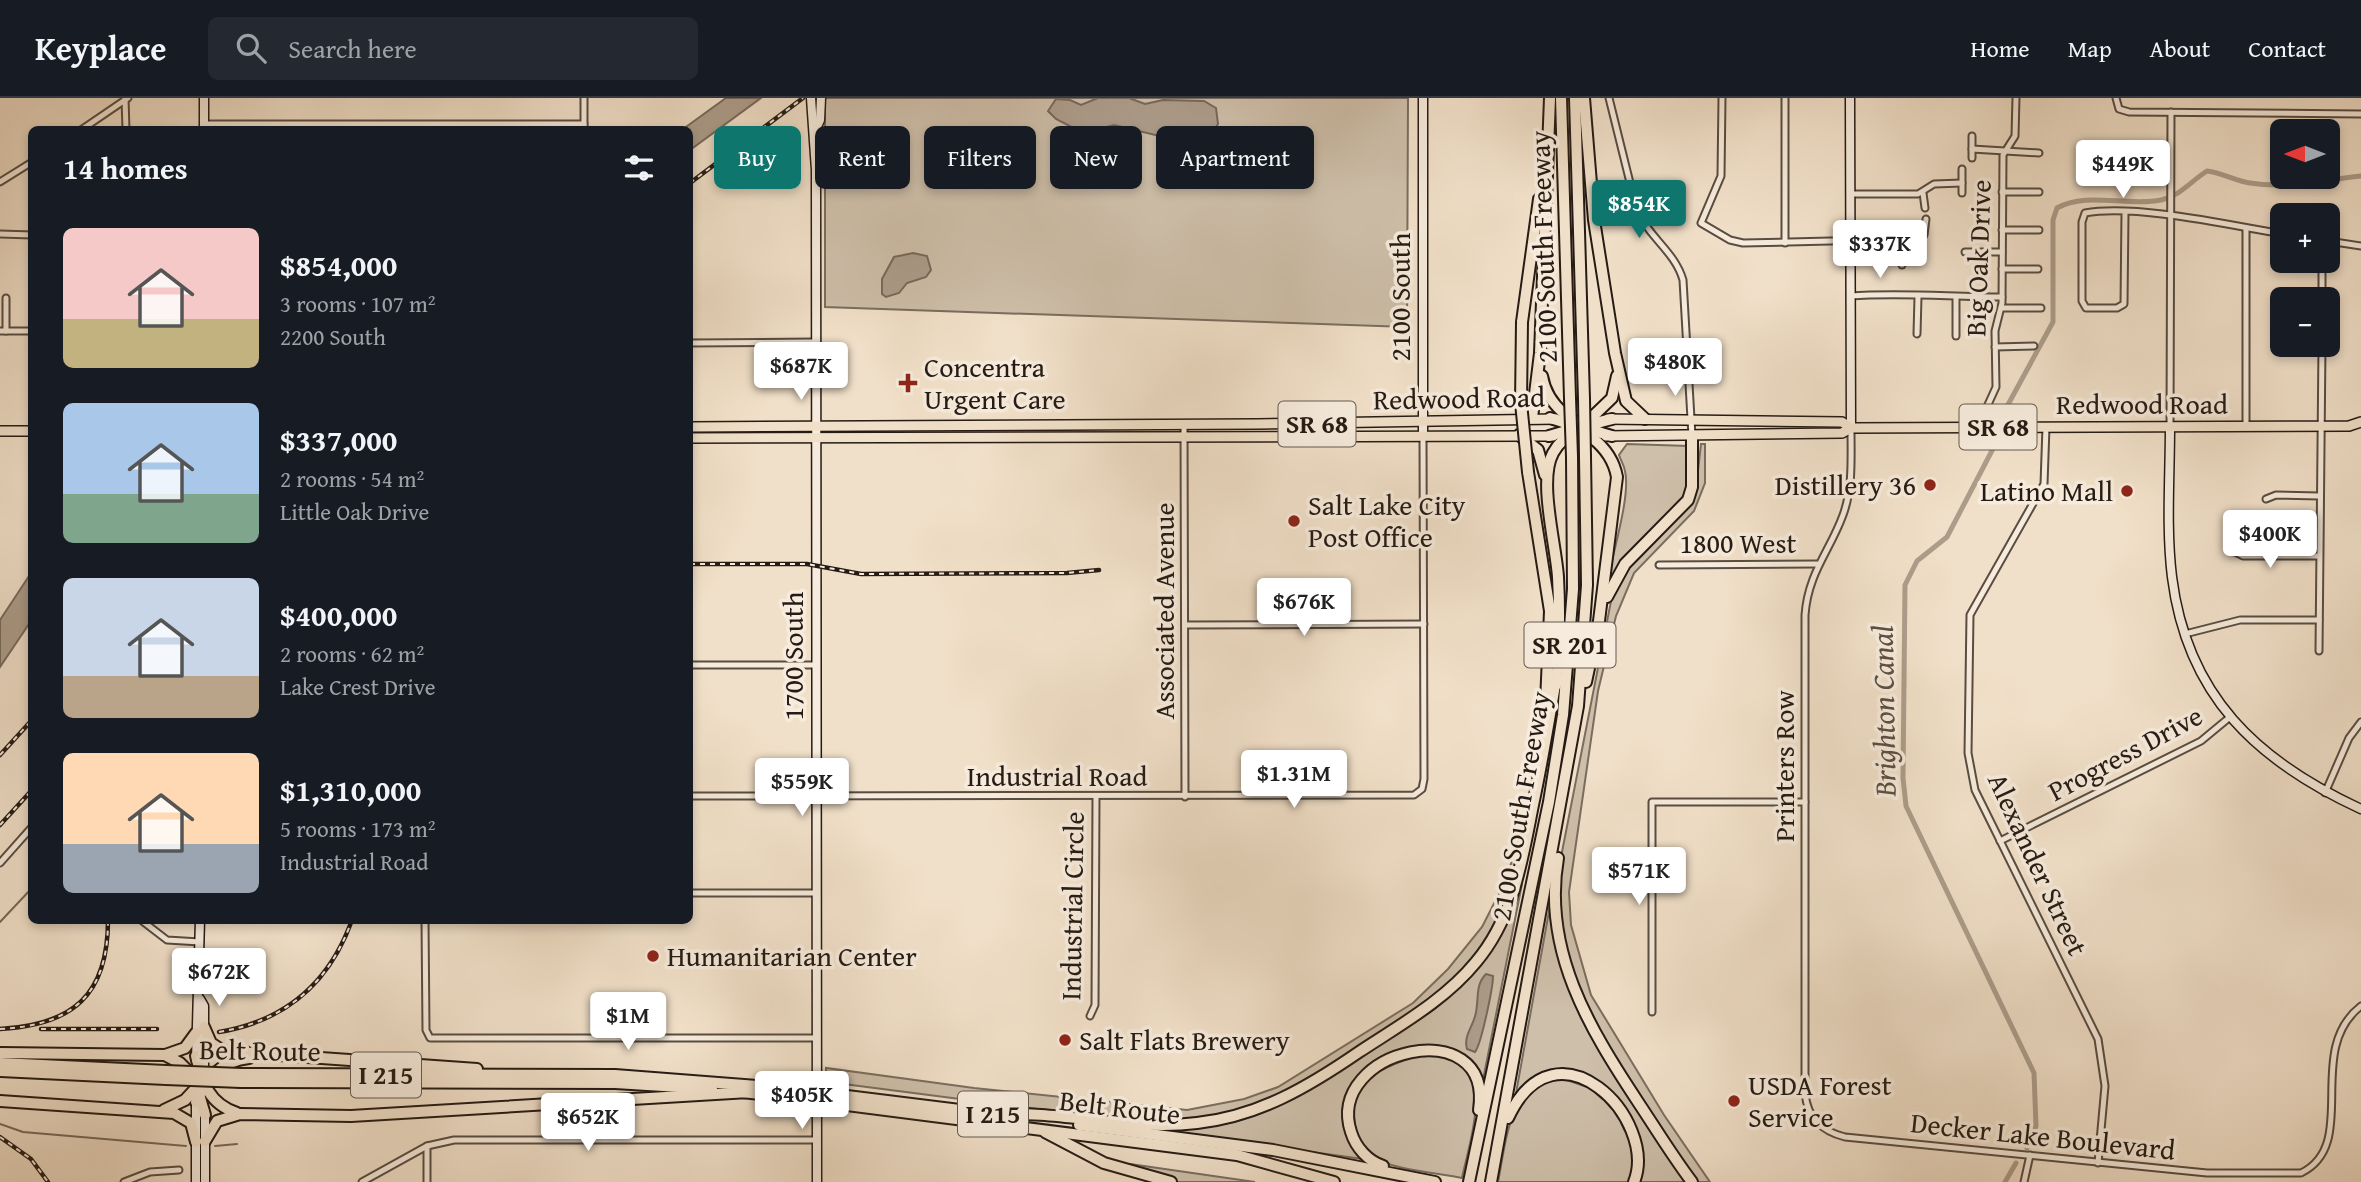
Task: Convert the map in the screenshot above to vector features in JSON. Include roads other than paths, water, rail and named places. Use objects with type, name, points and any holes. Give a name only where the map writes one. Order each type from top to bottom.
[{"type":"highway","points":[[1532,418],[1540,353],[1550,98]]},
{"type":"highway","name":"2100 South Freeway","points":[[1468,1182],[1543,831],[1563,715],[1570,653],[1573,589],[1572,457],[1561,98]]},
{"type":"highway","name":"2100 South Freeway","points":[[1491,1182],[1572,750],[1586,619],[1584,399],[1575,98]]},
{"type":"highway","points":[[1584,98],[1594,220],[1615,353],[1628,404],[1645,419]]},
{"type":"highway","points":[[1536,789],[1550,636],[1548,586],[1524,442],[1522,322],[1547,144]]},
{"type":"highway","points":[[1540,353],[1546,391],[1611,459],[1618,481],[1599,621],[1572,750]]},
{"type":"highway","points":[[1543,831],[1556,680],[1558,589],[1549,495],[1549,461],[1580,427],[1605,408],[1615,393],[1615,353]]},
{"type":"highway","points":[[1550,418],[1612,436]]},
{"type":"highway","points":[[1549,436],[1612,419]]},
{"type":"highway","points":[[1519,435],[1538,450],[1549,495]]},
{"type":"highway","points":[[1599,621],[1613,583],[1625,564],[1688,500],[1692,486],[1692,436]]},
{"type":"highway","points":[[996,1114],[1194,1124],[1234,1118],[1302,1091],[1436,1000],[1476,962],[1502,923],[1516,888],[1556,680]]},
{"type":"highway","points":[[1563,797],[1556,865],[1556,918],[1569,979],[1595,1034],[1692,1182]]},
{"type":"highway","points":[[0,1053],[165,1055],[185,1048],[200,1030],[219,1050],[279,1056],[384,1060],[531,1074]]},
{"type":"highway","points":[[1425,1180],[1373,1163],[1363,1154],[1351,1134],[1349,1108],[1358,1084],[1375,1066],[1416,1051],[1440,1051],[1451,1053],[1465,1063],[1478,1087],[1480,1104],[1468,1182]]},
{"type":"highway","points":[[165,1055],[185,1066],[215,1102],[240,1114]]},
{"type":"highway","points":[[196,1056],[205,1115]]},
{"type":"highway","points":[[162,1111],[181,1103],[216,1071],[232,1061],[279,1056]]},
{"type":"highway","name":"Belt Route","points":[[0,1063],[166,1075]]},
{"type":"highway","name":"Belt Route","points":[[0,1071],[241,1078],[615,1083],[795,1093]]},
{"type":"highway","name":"Belt Route","points":[[241,1078],[531,1074],[670,1077],[1237,1155],[1334,1182]]},
{"type":"highway","points":[[1500,1136],[1516,1101],[1528,1085],[1550,1074],[1573,1075],[1595,1086],[1622,1112],[1640,1157],[1634,1182]]},
{"type":"highway","points":[[0,1101],[71,1108],[162,1111],[188,1119],[200,1142],[217,1121],[240,1114],[351,1116],[749,1092]]},
{"type":"highway","name":"Belt Route","points":[[839,1099],[996,1114],[1273,1150],[1425,1180]]},
{"type":"highway","points":[[1036,1128],[1104,1163],[1171,1182]]},
{"type":"main road","name":"Redwood Road","points":[[693,427],[1184,425],[1550,418]]},
{"type":"main road","name":"Redwood Road","points":[[1612,419],[1842,422],[1851,428]]},
{"type":"main road","name":"Redwood Road","points":[[1612,436],[1842,433],[1851,428],[2322,427],[2349,426],[2361,422]]},
{"type":"main road","name":"Redwood Road","points":[[2349,426],[2361,432]]},
{"type":"main road","points":[[0,430],[28,431]]},
{"type":"main road","name":"Redwood Road","points":[[693,438],[1549,436]]},
{"type":"street","points":[[204,98],[204,126]]},
{"type":"street","points":[[584,98],[584,126]]},
{"type":"street","name":"1700 South","points":[[811,98],[811,119],[815,129]]},
{"type":"street","name":"1700 South","points":[[818,126],[821,98]]},
{"type":"street","name":"2100 South","points":[[1422,789],[1423,98]]},
{"type":"street","points":[[1609,98],[1637,211],[1646,228],[1676,262],[1683,280],[1692,436]]},
{"type":"street","points":[[1722,98],[1721,176],[1701,223],[1730,240],[1742,243],[1850,243],[1923,237],[1926,219]]},
{"type":"street","points":[[1785,98],[1785,243]]},
{"type":"street","points":[[1850,98],[1851,428]]},
{"type":"street","name":"Big Oak Drive","points":[[1985,428],[1986,409],[1995,377],[1996,326],[2002,307],[2005,151],[2016,132],[2016,98]]},
{"type":"street","points":[[2116,98],[2119,109],[2361,114]]},
{"type":"street","points":[[87,126],[126,99]]},
{"type":"street","points":[[126,99],[126,126]]},
{"type":"street","points":[[2171,112],[2171,566],[2185,634],[2207,683],[2230,717],[2272,759],[2325,793],[2361,809]]},
{"type":"street","points":[[1972,136],[1972,158]]},
{"type":"street","points":[[1972,149],[2039,153]]},
{"type":"street","points":[[0,182],[28,164]]},
{"type":"street","points":[[1962,169],[1962,192]]},
{"type":"street","points":[[1850,194],[1923,193],[1931,184],[1962,183]]},
{"type":"street","name":"1700 South","points":[[816,189],[817,1182]]},
{"type":"street","points":[[2003,192],[2039,192]]},
{"type":"street","points":[[1923,193],[1925,208]]},
{"type":"street","points":[[2125,213],[2123,306],[2086,308],[2082,301],[2083,214],[2125,213],[2170,217],[2270,231]]},
{"type":"street","points":[[2246,228],[2246,427]]},
{"type":"street","points":[[2003,230],[2039,230]]},
{"type":"street","points":[[0,234],[28,235]]},
{"type":"street","points":[[1902,239],[1902,265]]},
{"type":"street","points":[[2340,243],[2361,246]]},
{"type":"street","points":[[1965,252],[2003,252]]},
{"type":"street","points":[[2002,269],[2038,269]]},
{"type":"street","points":[[1850,296],[1893,292],[1917,297],[2002,297]]},
{"type":"street","points":[[1917,297],[1917,334]]},
{"type":"street","points":[[6,298],[3,331],[28,331]]},
{"type":"street","points":[[1956,298],[1956,336]]},
{"type":"street","points":[[2002,307],[2041,308]]},
{"type":"street","points":[[693,343],[816,342]]},
{"type":"street","points":[[1995,346],[2034,346]]},
{"type":"street","points":[[2319,651],[2322,357]]},
{"type":"street","name":"Associated Avenue","points":[[1184,425],[1185,797]]},
{"type":"street","name":"Alexander Street","points":[[2046,427],[2044,484],[1976,600],[1969,623],[1969,762],[1975,790],[2098,1039],[2105,1086],[2098,1163]]},
{"type":"street","name":"Printers Row","points":[[1809,1113],[1805,1087],[1805,615],[1817,564],[1838,528],[1848,498],[1851,428]]},
{"type":"street","points":[[2266,499],[2276,495],[2319,496]]},
{"type":"street","points":[[2233,551],[2243,556],[2319,556]]},
{"type":"street","name":"1800 West","points":[[1659,565],[1817,564]]},
{"type":"street","points":[[2185,634],[2240,620],[2319,620]]},
{"type":"street","points":[[1185,625],[1424,624]]},
{"type":"street","points":[[693,665],[816,665]]},
{"type":"street","name":"Progress Drive","points":[[2000,841],[2201,741],[2230,717]]},
{"type":"street","points":[[2325,793],[2349,738],[2361,722]]},
{"type":"street","name":"Industrial Road","points":[[693,796],[1404,796],[1422,789]]},
{"type":"street","name":"Industrial Circle","points":[[1090,1016],[1095,1005],[1096,797]]},
{"type":"street","points":[[1652,1012],[1652,802],[1805,802]]},
{"type":"street","points":[[0,863],[28,832]]},
{"type":"street","points":[[693,893],[816,893]]},
{"type":"street","points":[[146,924],[167,940],[200,942]]},
{"type":"street","points":[[200,924],[200,999],[196,1006],[200,1030],[200,1142],[205,1182]]},
{"type":"street","points":[[425,924],[428,1037],[816,1038]]},
{"type":"street","name":"Decker Lake Boulevard","points":[[1809,1113],[1821,1128],[1845,1137],[2236,1175],[2290,1175],[2308,1170],[2323,1157],[2331,1140],[2336,1042],[2347,1019],[2361,1006]]},
{"type":"street","points":[[196,1056],[200,1030]]},
{"type":"street","points":[[196,1182],[205,1115]]},
{"type":"street","points":[[362,1182],[427,1146],[454,1140],[817,1140]]},
{"type":"street","points":[[427,1146],[427,1182]]},
{"type":"street","points":[[2024,1182],[2030,1155]]},
{"type":"street","points":[[124,1182],[150,1172],[179,1170]]},
{"type":"waterway","name":"Brighton Canal","points":[[2004,412],[2053,322],[2053,220],[2057,208],[2081,201],[2161,200],[2180,192],[2207,171],[2264,185],[2361,176]]},
{"type":"waterway","name":"Brighton Canal","points":[[1997,441],[1947,537],[1917,561],[1905,585],[1903,778],[1906,806],[2034,1073],[2036,1126],[2027,1148]]},
{"type":"waterway","points":[[0,922],[28,892]]},
{"type":"waterway","points":[[0,1124],[23,1132],[186,1146]]},
{"type":"waterway","points":[[215,1146],[237,1144]]},
{"type":"waterway","name":"Brighton Canal","points":[[2005,1182],[2016,1163]]},
{"type":"railway","points":[[693,181],[803,98]]},
{"type":"railway","points":[[693,564],[807,564],[861,574],[1067,573],[1099,570]]},
{"type":"railway","points":[[0,755],[28,724]]},
{"type":"railway","points":[[0,825],[28,794]]},
{"type":"railway","points":[[0,1029],[48,1021],[66,1013],[81,1001],[93,986],[101,968],[108,924]]},
{"type":"railway","points":[[219,1032],[264,1019],[302,996],[331,963],[350,924]]},
{"type":"railway","points":[[41,1029],[157,1029]]},
{"type":"railway","points":[[0,1137],[31,1159],[48,1182]]},
{"type":"place","name":"Concentra Urgent Care","points":[[908,383]]},
{"type":"place","name":"Distillery 36","points":[[1930,485]]},
{"type":"place","name":"Latino Mall","points":[[2127,491]]},
{"type":"place","name":"Salt Lake City Post Office","points":[[1294,521]]},
{"type":"place","name":"Humanitarian Center","points":[[653,956]]},
{"type":"place","name":"Salt Flats Brewery","points":[[1065,1040]]},
{"type":"place","name":"USDA Forest Service","points":[[1734,1101]]}]
